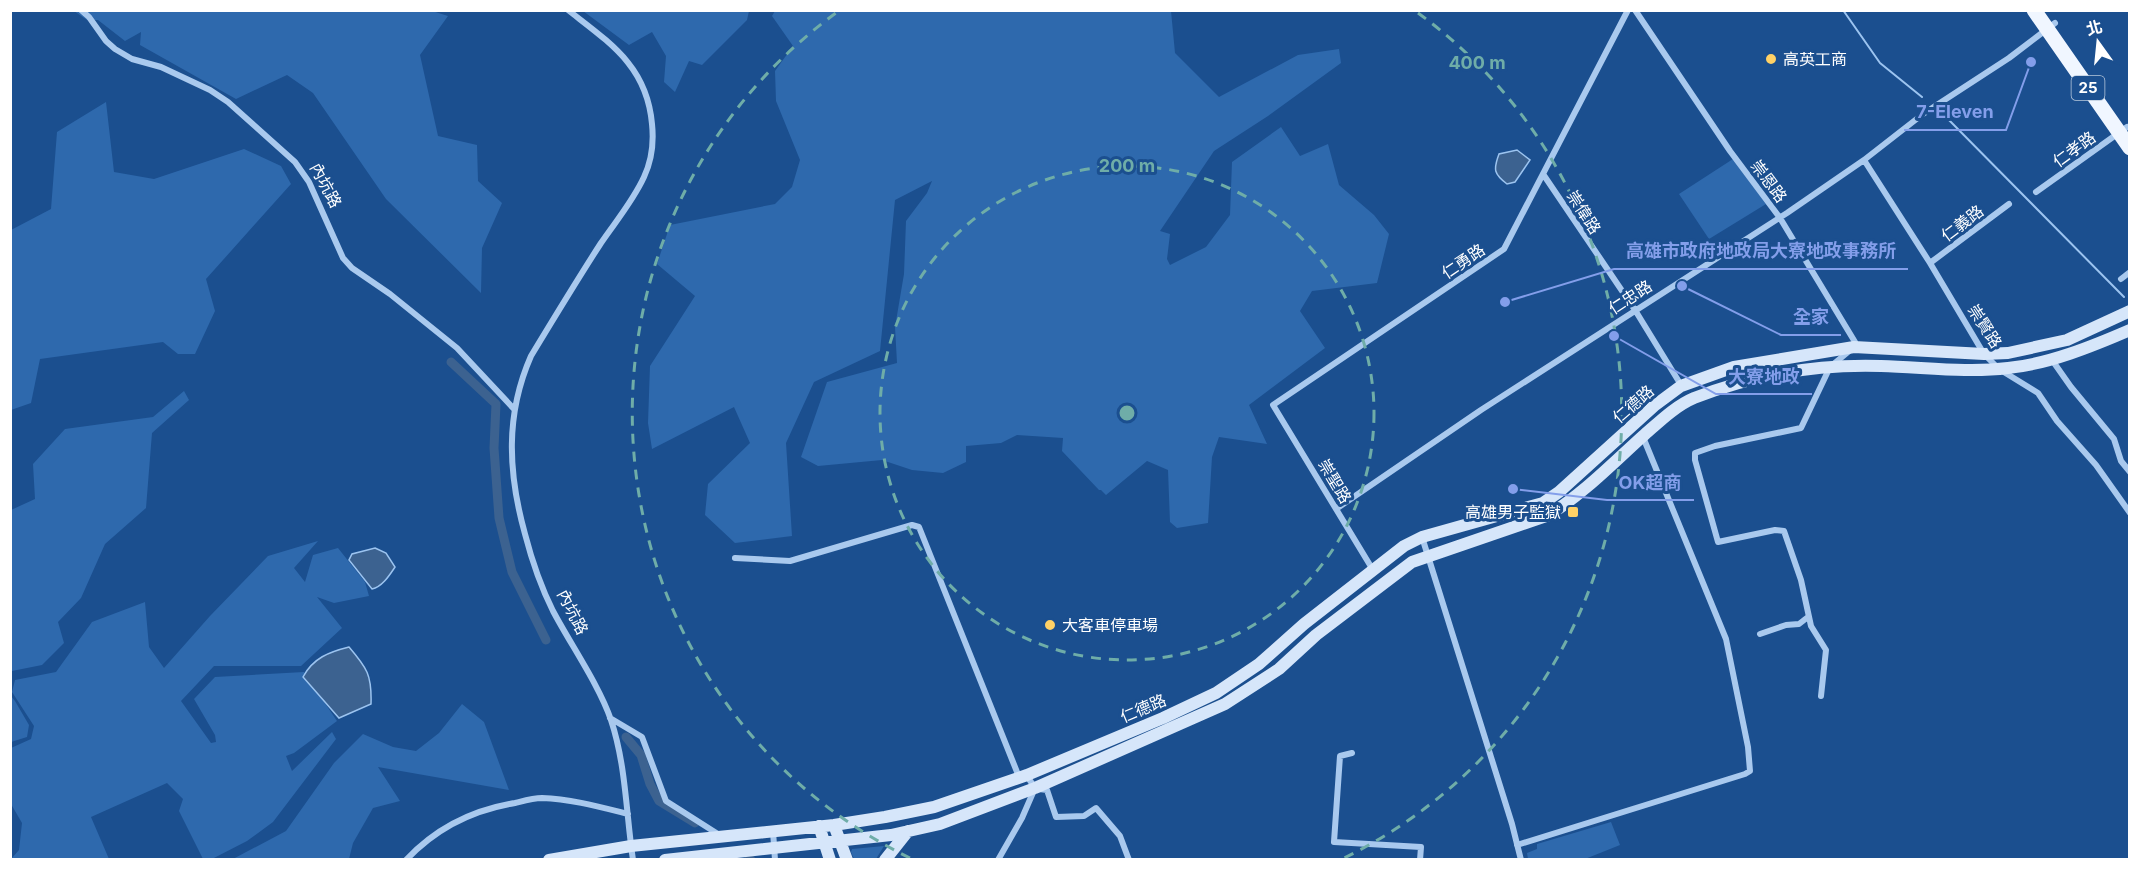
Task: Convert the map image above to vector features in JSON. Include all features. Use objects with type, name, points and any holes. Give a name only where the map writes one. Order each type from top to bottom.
[{"type":"main road","name":"25","points":[[2034,10],[2049,20],[2125,130],[2130,148]]},
{"type":"street","name":"內坑路","points":[[81,10],[115,49],[132,59],[161,67],[210,90],[258,127],[295,162],[305,175],[344,258],[352,268],[390,294],[458,348],[514,409]]},
{"type":"street","name":"內坑路","points":[[568,10],[615,47],[632,67],[644,87],[651,108],[653,146],[647,170],[632,200],[602,243],[531,356],[514,409],[511,441],[512,467],[518,508],[545,595],[610,718],[620,754],[633,860]]},
{"type":"street","name":"仁勇路","points":[[1273,405],[1504,249],[1628,10]]},
{"type":"street","name":"崇恩路","points":[[1635,10],[1730,151],[1780,218],[1855,342],[1854,347]]},
{"type":"street","name":"仁忠路","points":[[1336,510],[1481,410],[1780,218],[1864,160],[1923,114],[2008,58],[2049,20]]},
{"type":"street","name":"仁孝路","points":[[2036,192],[2125,130]]},
{"type":"street","name":"崇賢路","points":[[1864,160],[1930,263],[1984,354],[1999,369],[2038,393],[2057,421],[2096,465],[2130,513]]},
{"type":"street","name":"崇偉路","points":[[1543,174],[1635,310],[1681,386]]},
{"type":"street","name":"仁義路","points":[[1930,263],[2009,204]]},
{"type":"street","points":[[2121,279],[2130,273]]},
{"type":"street","name":"仁德路","points":[[834,825],[934,807],[1023,776],[1216,693],[1259,664],[1304,624],[1404,546],[1422,537],[1543,503],[1559,492],[1654,406],[1681,386],[1734,367],[1854,347],[1984,354],[2008,352],[2067,340],[2130,311]]},
{"type":"street","name":"仁德路","points":[[840,842],[939,824],[1035,788],[1225,704],[1279,669],[1316,635],[1412,562],[1549,515],[1568,503],[1663,419],[1691,399],[1739,382],[1830,367],[2012,368],[2070,354],[2130,330]]},
{"type":"street","points":[[1821,696],[1826,650],[1811,626],[1801,580],[1784,531],[1775,530],[1718,542],[1695,453],[1715,446],[1801,428],[1830,367],[1854,347]]},
{"type":"street","points":[[2051,358],[2071,387],[2114,439],[2121,461],[2130,472]]},
{"type":"street","name":"崇聖路","points":[[1273,405],[1374,570]]},
{"type":"street","points":[[1517,845],[1750,771],[1748,747],[1726,639],[1643,437]]},
{"type":"street","points":[[735,558],[790,561],[912,525],[919,527],[1023,776],[1035,788],[1047,790],[1056,817],[1084,816],[1096,808],[1120,836],[1129,860]]},
{"type":"street","points":[[1422,537],[1521,860]]},
{"type":"street","points":[[1760,634],[1786,625],[1799,624],[1808,616]]},
{"type":"street","points":[[610,718],[642,737],[666,801],[722,837]]},
{"type":"street","points":[[1352,753],[1340,756],[1334,842],[1421,847],[1420,860]]},
{"type":"street","points":[[999,860],[1035,788]]},
{"type":"street","points":[[406,860],[456,820],[495,806],[540,798],[574,802],[628,814]]},
{"type":"street","points":[[549,860],[631,846],[834,825],[847,860]]},
{"type":"street","points":[[819,826],[831,860]]},
{"type":"street","points":[[773,831],[775,854]]},
{"type":"street","points":[[885,860],[908,831]]},
{"type":"street","points":[[665,860],[775,854],[840,842]]},
{"type":"shaded area","points":[[429,10],[448,16],[420,55],[438,136],[477,145],[478,181],[502,203],[482,248],[481,293],[386,199],[313,93],[287,75],[236,99],[140,45],[141,32],[125,41],[98,20],[87,20],[74,11]]},
{"type":"shaded area","points":[[583,11],[749,11],[747,20],[702,65],[689,61],[675,92],[664,82],[666,56],[652,32],[629,45]]},
{"type":"shaded area","points":[[775,11],[1171,11],[1175,53],[1219,97],[1298,55],[1339,49],[1341,63],[1268,116],[1214,151],[1160,231],[1170,234],[1167,259],[1170,265],[1206,247],[1230,215],[1232,162],[1281,127],[1300,156],[1328,144],[1339,185],[1374,215],[1389,234],[1377,283],[1312,291],[1300,311],[1325,348],[1249,405],[1267,444],[1219,437],[1212,457],[1208,523],[1177,528],[1170,522],[1168,470],[1147,461],[1106,495],[1062,451],[1063,438],[1017,435],[1001,443],[966,446],[966,462],[943,473],[912,470],[882,460],[818,466],[801,457],[827,382],[897,363],[895,327],[904,274],[906,221],[927,193],[932,181],[895,200],[880,351],[814,382],[786,443],[792,536],[735,543],[705,515],[708,484],[750,443],[734,407],[652,449],[648,423],[650,366],[695,296],[657,264],[670,225],[775,204],[792,187],[800,160],[776,101],[775,71],[793,46],[772,16]]},
{"type":"shaded area","points":[[106,102],[114,172],[154,179],[244,149],[281,166],[291,184],[206,279],[215,311],[195,354],[178,354],[163,342],[40,359],[31,403],[11,410],[11,230],[51,209],[57,132]]},
{"type":"shaded area","points":[[1517,150],[1530,160],[1515,182],[1507,184],[1496,171],[1497,159],[1499,154]]},
{"type":"shaded area","points":[[1733,159],[1766,204],[1709,239],[1679,194]]},
{"type":"shaded area","points":[[184,391],[189,400],[152,433],[146,508],[105,544],[81,598],[58,622],[64,643],[42,665],[12,671],[10,669],[11,510],[35,499],[33,464],[65,429],[153,417]]},
{"type":"shaded area","points":[[318,541],[294,568],[305,582],[313,555],[338,548],[365,582],[369,596],[334,603],[317,597],[342,628],[301,666],[214,666],[181,701],[211,743],[216,742],[215,735],[194,699],[215,677],[304,672],[337,721],[294,753],[286,756],[292,771],[332,732],[336,739],[273,822],[247,841],[212,859],[203,859],[179,811],[183,799],[167,783],[91,817],[109,859],[11,859],[19,850],[22,823],[11,804],[11,748],[31,739],[34,726],[12,692],[15,680],[56,672],[92,622],[145,602],[149,647],[164,668],[268,556]]},
{"type":"shaded area","points":[[375,548],[386,553],[395,567],[382,584],[372,589],[349,560],[352,554]]},
{"type":"shaded area","points":[[349,647],[367,672],[371,686],[371,704],[339,718],[303,677],[317,660]]},
{"type":"shaded area","points":[[11,696],[29,725],[27,737],[11,742]]},
{"type":"shaded area","points":[[462,704],[484,722],[509,790],[378,767],[400,801],[373,808],[353,843],[349,859],[233,859],[286,831],[334,763],[363,734],[393,747],[416,751],[439,733]]},
{"type":"shaded area","points":[[1611,822],[1620,845],[1585,859],[1528,859],[1527,853],[1537,849],[1537,844]]},
{"type":"shaded area","points":[[884,846],[876,859],[854,859],[851,852],[852,849]]},
{"type":"waterway","points":[[1843,10],[1880,63],[1922,97]]},
{"type":"waterway","points":[[1943,114],[2124,297]]},
{"type":"waterway","points":[[451,362],[496,404],[494,448],[499,518],[512,572],[546,640]]},
{"type":"waterway","points":[[626,737],[641,755],[650,784],[659,801],[695,823]]},
{"type":"place","name":"高英工商","points":[[1771,59]]},
{"type":"place","name":"7-Eleven","points":[[2031,62]]},
{"type":"place","name":"全家","points":[[1682,286]]},
{"type":"place","name":"高雄市政府地政局大寮地政事務所","points":[[1505,302]]},
{"type":"place","name":"大寮地政","points":[[1614,336]]},
{"type":"place","name":"OK超商","points":[[1513,489]]},
{"type":"place","name":"高雄男子監獄","points":[[1573,512]]},
{"type":"place","name":"大客車停車場","points":[[1050,625]]}]
